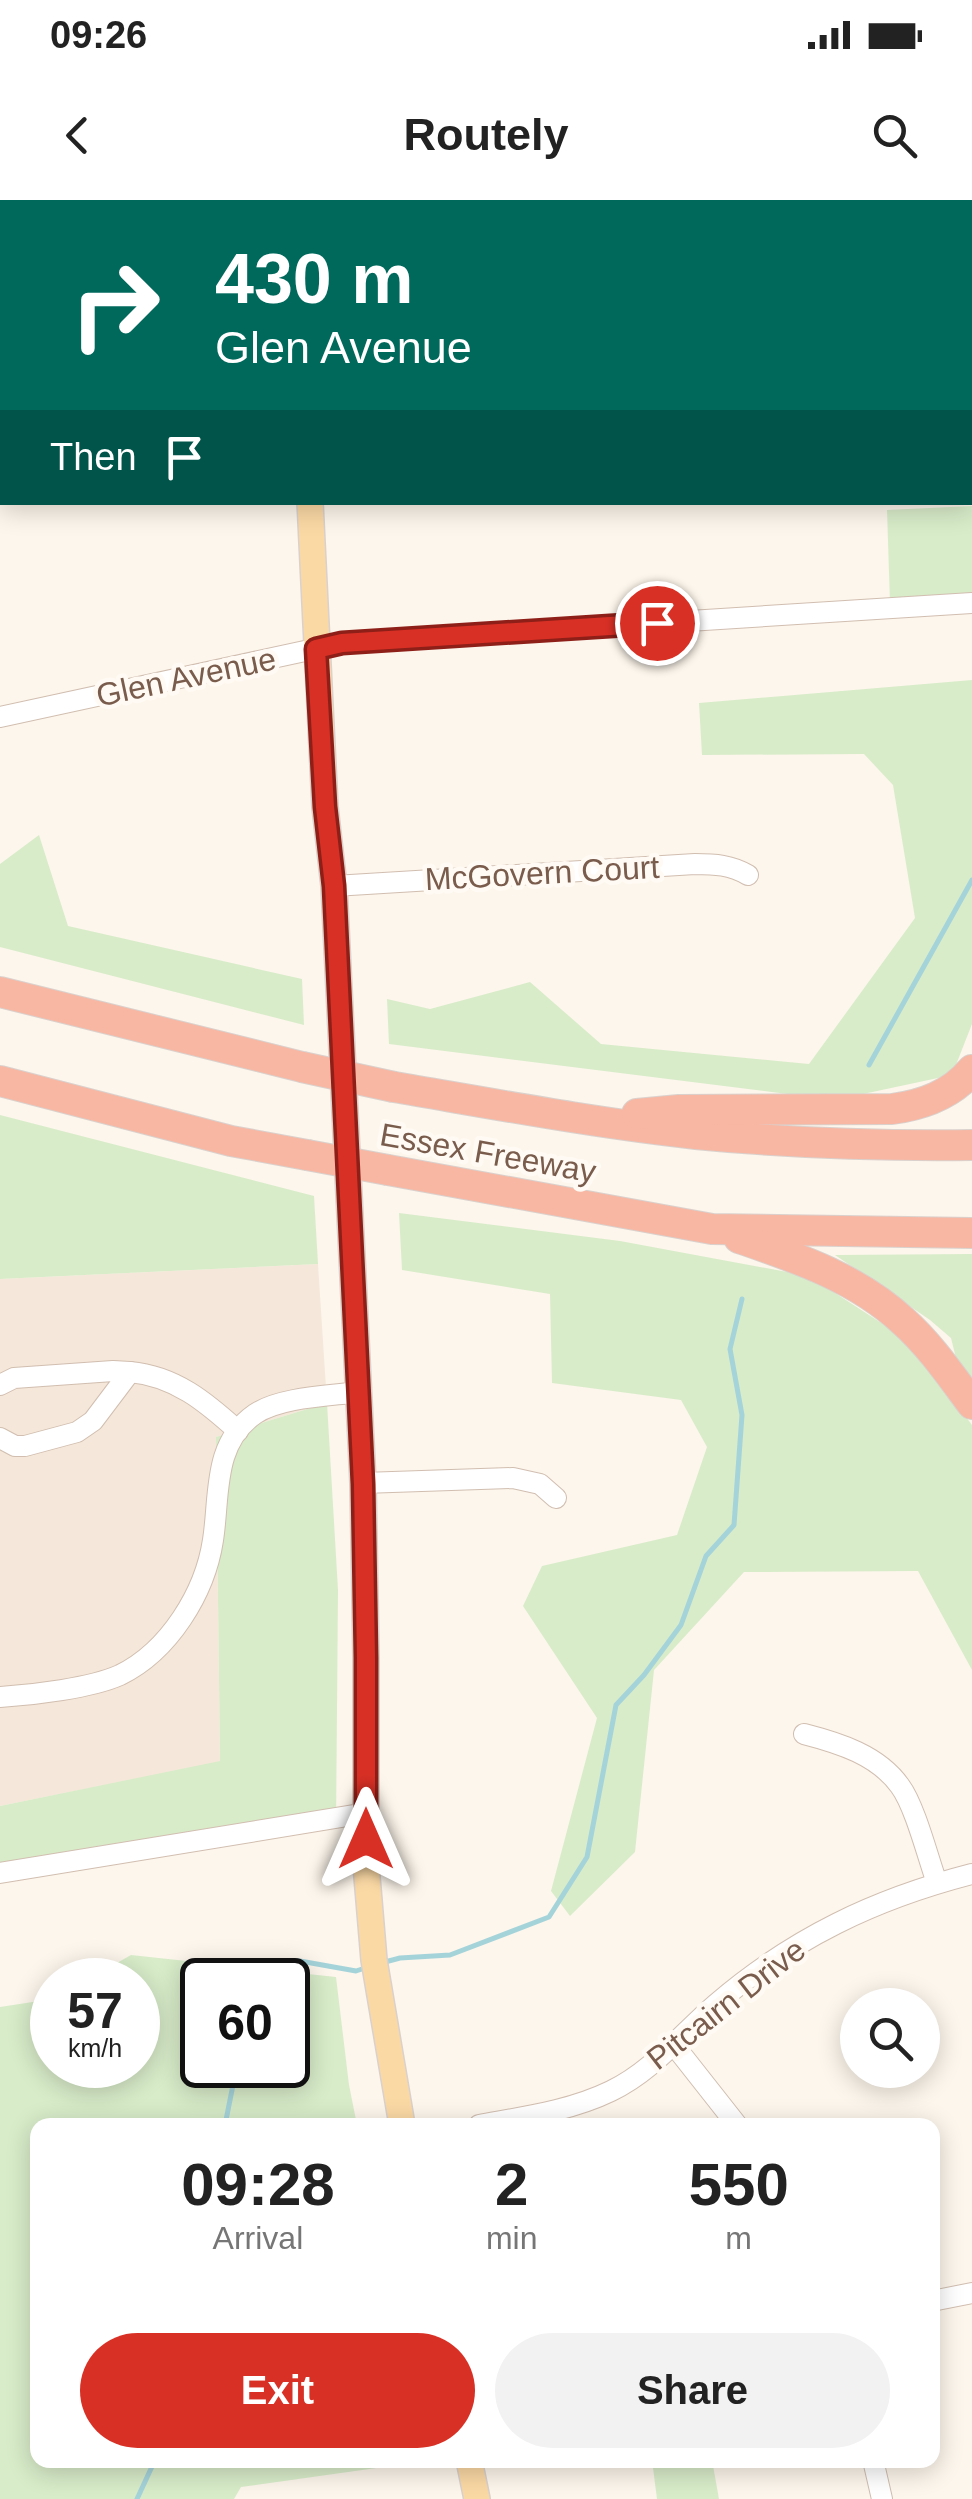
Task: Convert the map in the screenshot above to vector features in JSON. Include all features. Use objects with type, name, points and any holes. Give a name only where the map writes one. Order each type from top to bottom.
[{"type":"highway","name":"Essex Freeway","points":[[0,992],[302,1067],[588,1120],[696,1134],[803,1141],[972,1145]]},
{"type":"highway","points":[[588,1120],[679,1110],[916,1106],[954,1087],[972,1070]]},
{"type":"highway","name":"Essex Freeway","points":[[0,1081],[232,1141],[712,1229],[972,1233]]},
{"type":"highway","points":[[712,1229],[802,1260],[860,1288],[904,1321],[972,1404]]},
{"type":"main road","points":[[310,505],[325,807],[334,886],[363,1484],[366,1866],[376,1969],[401,2118]]},
{"type":"main road","points":[[471,2468],[477,2499]]},
{"type":"street","name":"Glen Avenue","points":[[0,717],[342,643],[972,603]]},
{"type":"street","name":"McGovern Court","points":[[334,886],[695,864],[717,864],[748,875]]},
{"type":"street","points":[[0,1384],[14,1378],[113,1371],[150,1374],[206,1402],[238,1431]]},
{"type":"street","points":[[0,1438],[15,1446],[26,1446],[77,1432],[93,1421],[130,1372]]},
{"type":"street","points":[[0,1696],[119,1676],[150,1656],[195,1597],[210,1558],[219,1470],[238,1431],[253,1415],[274,1405],[359,1392]]},
{"type":"street","points":[[363,1484],[513,1478],[540,1484],[556,1498]]},
{"type":"street","points":[[804,1734],[859,1753],[900,1786],[936,1884]]},
{"type":"street","points":[[0,1873],[366,1813]]},
{"type":"street","name":"Pitcairn Drive","points":[[514,2118],[574,2106],[613,2090],[674,2046],[714,2006],[760,1969],[809,1936],[862,1910],[972,1874]]},
{"type":"street","points":[[674,2046],[731,2118]]},
{"type":"street","points":[[940,2299],[972,2293]]},
{"type":"street","points":[[875,2468],[882,2499]]},
{"type":"shaded area","points":[[318,1264],[327,1403],[216,1437],[220,1762],[0,1806],[0,1279]]},
{"type":"green space","points":[[972,506],[972,599],[890,603],[887,510]]},
{"type":"green space","points":[[972,680],[972,1024],[952,1075],[835,1100],[389,1044],[387,999],[430,1009],[530,982],[601,1044],[809,1064],[915,918],[893,785],[864,754],[702,755],[699,703]]},
{"type":"green space","points":[[39,835],[68,926],[302,979],[304,1025],[0,947],[0,864]]},
{"type":"green space","points":[[0,1115],[314,1196],[318,1264],[0,1279]]},
{"type":"green space","points":[[399,1213],[620,1241],[809,1276],[909,1341],[972,1425],[972,1670],[918,1571],[744,1572],[654,1670],[635,1852],[570,1916],[551,1891],[597,1718],[523,1606],[542,1566],[677,1535],[707,1447],[681,1400],[552,1383],[550,1294],[402,1270]]},
{"type":"green space","points":[[972,1254],[972,1384],[957,1362],[951,1338],[835,1255]]},
{"type":"green space","points":[[327,1403],[338,1590],[336,1828],[0,1873],[0,1806],[220,1761],[216,1437]]},
{"type":"green space","points":[[160,1958],[180,1960],[180,2088],[310,2088],[310,1974],[336,1977],[356,2118],[30,2118],[30,2468],[376,2468],[241,2487],[234,2499],[0,2499],[0,2007],[30,2002],[30,2088],[160,2088]]},
{"type":"green space","points":[[653,2468],[713,2468],[719,2499],[657,2499]]},
{"type":"waterway","points":[[869,1065],[972,880]]},
{"type":"waterway","points":[[385,1962],[450,1955],[549,1917],[587,1857],[616,1705],[681,1625],[706,1556],[734,1525],[742,1415],[730,1349],[742,1299]]},
{"type":"waterway","points":[[310,1963],[356,1971],[365,1968]]},
{"type":"waterway","points":[[226,2118],[232,2088]]},
{"type":"waterway","points":[[137,2499],[151,2468]]},
{"type":"route","points":[[366,1839],[363,1484],[334,886],[316,649],[342,643],[657,623]]}]
